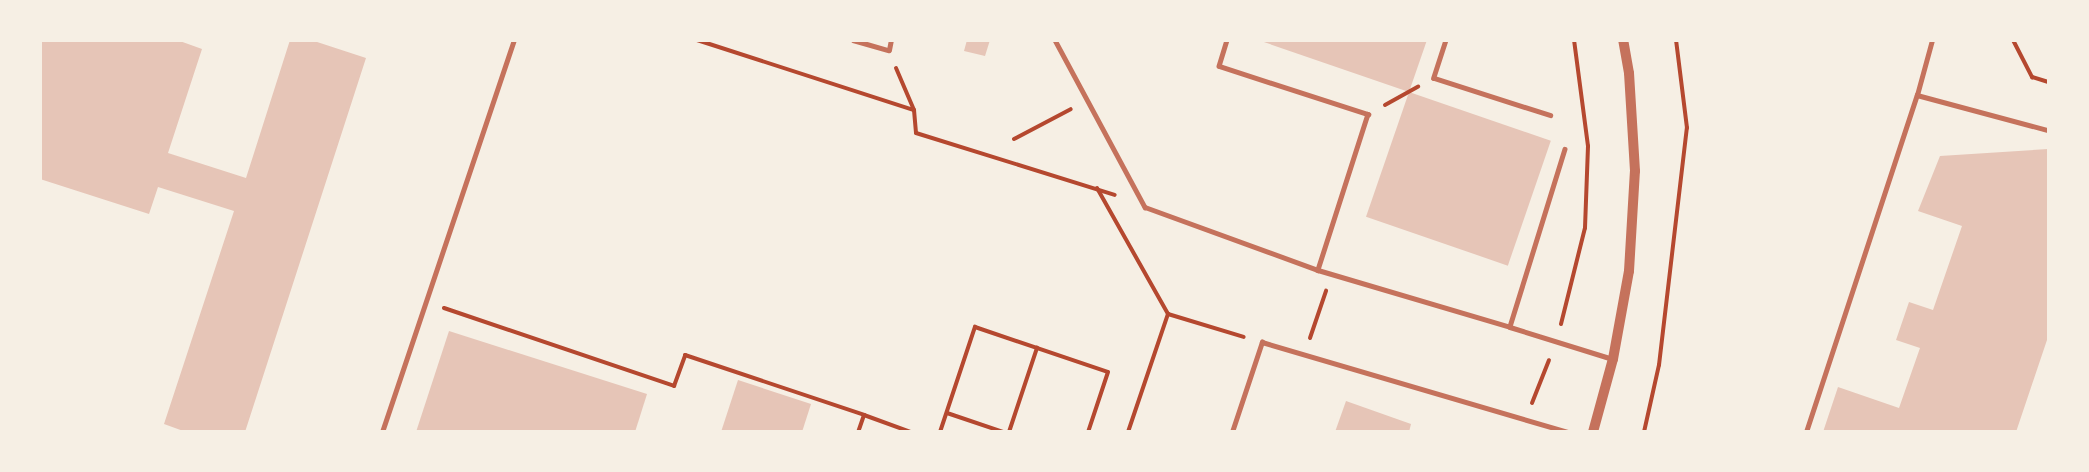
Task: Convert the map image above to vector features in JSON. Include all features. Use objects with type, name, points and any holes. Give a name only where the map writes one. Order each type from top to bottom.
[{"type":"street","points":[[1593,432],[1613,359],[1629,271],[1635,171],[1629,73],[1623,40]]},
{"type":"lane","points":[[382,432],[514,40]]},
{"type":"lane","points":[[853,40],[889,50],[891,40]]},
{"type":"lane","points":[[1055,40],[1145,207],[1317,270],[1613,359]]},
{"type":"lane","points":[[1227,40],[1219,66],[1368,114],[1317,270]]},
{"type":"lane","points":[[1446,40],[1434,78],[1550,115]]},
{"type":"lane","points":[[1806,432],[1917,95],[1932,40]]},
{"type":"lane","points":[[1917,95],[2049,130]]},
{"type":"lane","points":[[1510,327],[1565,149]]},
{"type":"lane","points":[[1232,432],[1262,342],[1568,432]]},
{"type":"path","points":[[697,40],[914,110]]},
{"type":"path","points":[[1525,419],[1557,341],[1585,228],[1588,146],[1574,40]]},
{"type":"path","points":[[1644,432],[1659,365],[1687,128],[1676,40]]},
{"type":"path","points":[[2013,40],[2032,77],[2049,82]]},
{"type":"path","points":[[889,50],[914,110],[916,133],[1097,188],[1145,207]]},
{"type":"path","points":[[1368,114],[1434,78]]},
{"type":"path","points":[[1014,139],[1088,101]]},
{"type":"path","points":[[1097,188],[1168,314],[1262,342]]},
{"type":"path","points":[[426,302],[674,386],[685,355],[911,432]]},
{"type":"path","points":[[1128,432],[1168,314]]},
{"type":"path","points":[[940,432],[975,327],[1108,372],[1088,432]]},
{"type":"path","points":[[1009,432],[1037,348]]},
{"type":"path","points":[[946,412],[1003,432]]},
{"type":"path","points":[[858,432],[864,415]]},
{"type":"building","points":[[40,40],[177,40],[202,49],[168,153],[246,178],[290,40],[311,40],[366,58],[245,432],[186,432],[164,424],[234,211],[158,187],[149,214],[40,179]]},
{"type":"building","points":[[967,40],[990,40],[985,56],[964,51]]},
{"type":"building","points":[[1258,40],[1427,40],[1409,92]]},
{"type":"building","points":[[1409,92],[1551,141],[1508,266],[1366,217]]},
{"type":"building","points":[[2048,149],[2048,337],[2016,432],[1823,432],[1838,387],[1899,408],[1920,348],[1896,340],[1909,302],[1933,310],[1962,226],[1918,211],[1940,156]]},
{"type":"building","points":[[449,331],[647,394],[635,432],[416,432]]},
{"type":"building","points":[[738,380],[811,404],[802,432],[721,432]]},
{"type":"building","points":[[1346,401],[1411,424],[1409,432],[1335,432]]}]
